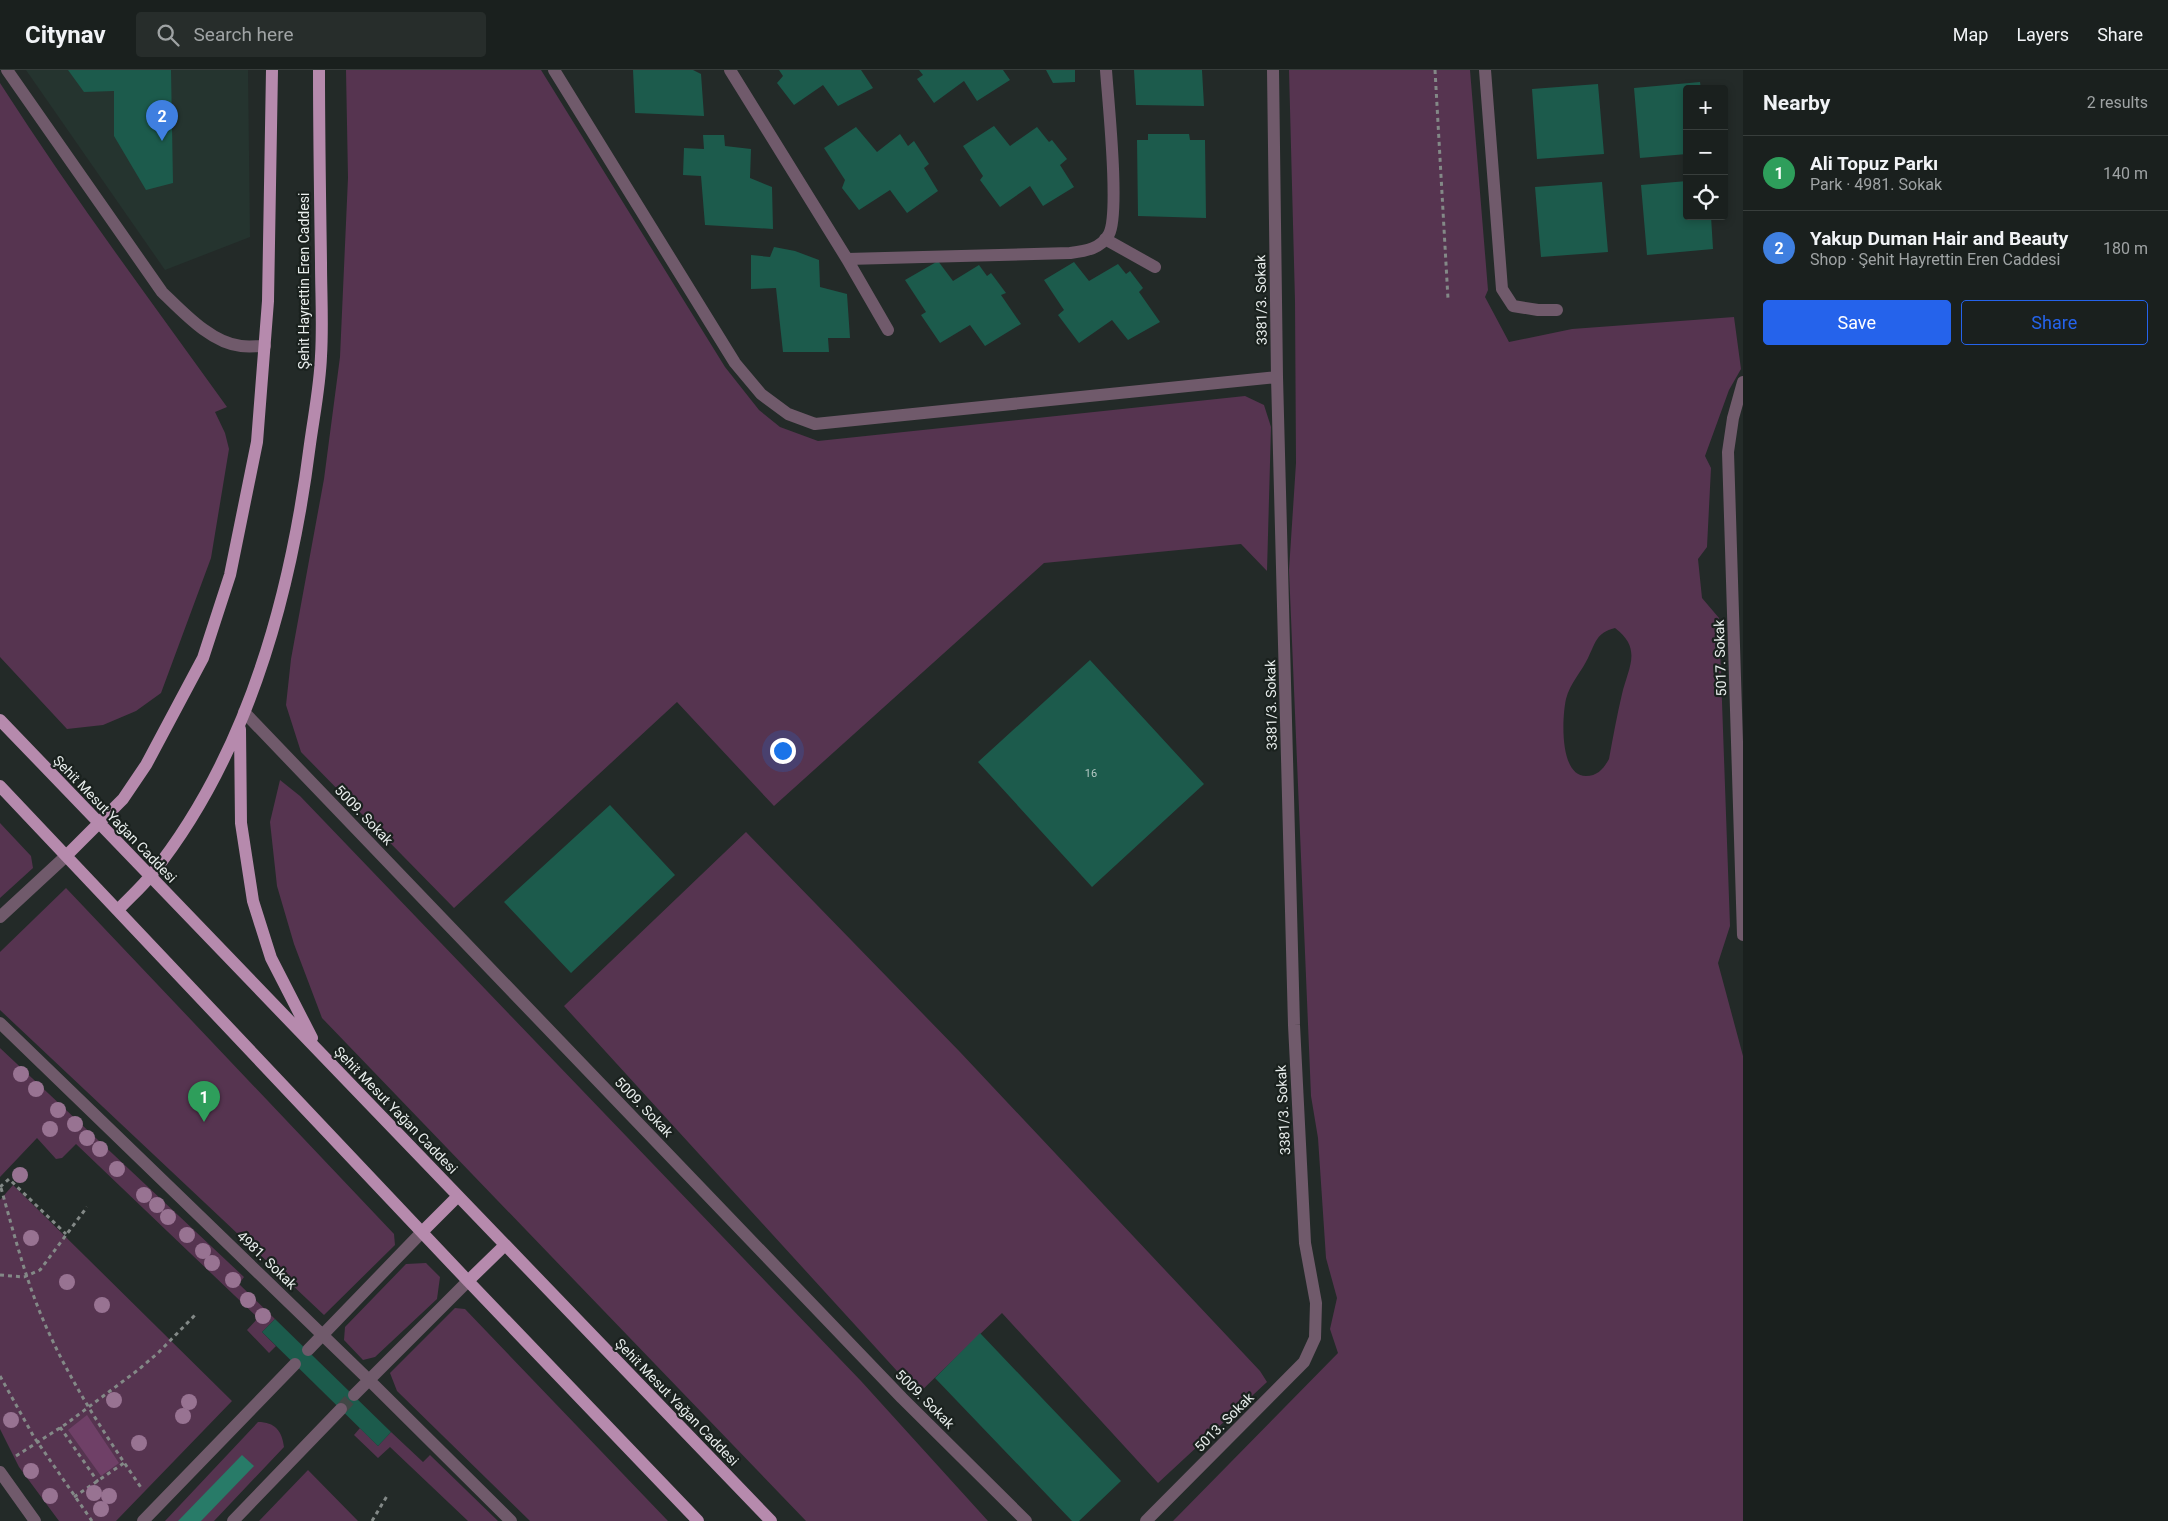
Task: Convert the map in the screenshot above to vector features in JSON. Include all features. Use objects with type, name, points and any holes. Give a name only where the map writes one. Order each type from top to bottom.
[{"type":"main road","points":[[66,856],[100,824],[146,765],[203,658],[230,575],[255,452],[265,346],[268,301],[272,70]]},
{"type":"main road","name":"Şehit Hayrettin Eren Caddesi","points":[[118,910],[150,877],[192,817],[216,773],[242,718],[269,640],[292,550],[304,492],[320,365],[319,70]]},
{"type":"main road","points":[[242,718],[241,822],[253,901],[271,958],[320,1052]]},
{"type":"main road","name":"Şehit Mesut Yağan Caddesi","points":[[0,720],[771,1521]]},
{"type":"main road","points":[[0,786],[468,1281],[698,1521]]},
{"type":"main road","points":[[422,1232],[458,1196]]},
{"type":"main road","points":[[468,1281],[505,1245]]},
{"type":"street","points":[[7,70],[162,292],[188,317],[212,335],[240,346],[265,346]]},
{"type":"street","points":[[554,70],[735,363],[761,394],[788,414],[815,424],[1277,377]]},
{"type":"street","points":[[730,70],[847,259],[888,330]]},
{"type":"street","points":[[847,259],[1070,253],[1090,250],[1098,246],[1106,239],[1112,224],[1113,182],[1106,70]]},
{"type":"street","name":"3381/3. Sokak","points":[[1273,70],[1277,377],[1294,1025],[1305,1243],[1316,1303],[1314,1338]]},
{"type":"street","points":[[1485,70],[1502,289],[1513,306],[1538,310],[1558,310]]},
{"type":"street","points":[[1106,239],[1155,267]]},
{"type":"street","name":"5017. Sokak","points":[[1743,382],[1733,418],[1728,452],[1743,935]]},
{"type":"street","name":"5009. Sokak","points":[[242,718],[902,1398],[1026,1521]]},
{"type":"street","points":[[0,917],[66,856]]},
{"type":"street","name":"4981. Sokak","points":[[0,1023],[323,1335],[511,1521]]},
{"type":"street","points":[[308,1350],[422,1232]]},
{"type":"street","points":[[354,1395],[468,1281]]},
{"type":"street","name":"5013. Sokak","points":[[1146,1521],[1304,1362],[1314,1338]]},
{"type":"street","points":[[143,1521],[295,1364]]},
{"type":"street","points":[[233,1521],[341,1409]]},
{"type":"street","points":[[0,1472],[35,1521]]},
{"type":"path","points":[[1435,70],[1448,299]]},
{"type":"path","points":[[66,1234],[9,1179],[1,1187],[27,1276],[48,1331],[88,1407],[155,1508]]},
{"type":"path","points":[[0,1275],[27,1276],[40,1270],[87,1206]]},
{"type":"path","points":[[15,1457],[60,1428],[159,1352],[197,1313]]},
{"type":"path","points":[[0,1376],[38,1442],[92,1521]]},
{"type":"path","points":[[60,1428],[98,1482]]},
{"type":"path","points":[[74,1497],[124,1463]]},
{"type":"path","points":[[372,1521],[387,1496]]},
{"type":"shaded area","points":[[26,70],[248,70],[250,237],[165,270]]},
{"type":"shaded area","points":[[346,70],[541,70],[725,367],[759,410],[780,427],[818,441],[1245,396],[1264,405],[1271,427],[1267,571],[1241,544],[1044,563],[774,806],[677,702],[454,908],[301,752],[286,705],[291,659],[324,479],[340,357],[348,178]]},
{"type":"shaded area","points":[[1289,70],[1470,70],[1488,290],[1485,297],[1509,342],[1572,329],[1734,317],[1741,369],[1729,390],[1705,456],[1711,468],[1707,547],[1698,559],[1702,598],[1719,618],[1730,926],[1718,963],[1743,1056],[1743,1521],[1173,1521],[1338,1353],[1330,1329],[1337,1298],[1326,1258],[1318,1138],[1311,1096],[1289,570],[1296,463],[1295,301]],"holes":[[[1615,628],[1624,636],[1629,644],[1631,659],[1620,702],[1609,759],[1597,773],[1586,776],[1577,773],[1571,766],[1567,756],[1563,731],[1566,699],[1573,682],[1600,635]]]},
{"type":"shaded area","points":[[0,83],[83,206],[227,407],[215,412],[225,433],[229,449],[211,558],[161,693],[136,711],[103,725],[67,729],[0,657]]},
{"type":"shaded area","points":[[280,780],[300,796],[861,1381],[988,1521],[806,1521],[322,1018],[294,944],[277,886],[270,822]]},
{"type":"shaded area","points":[[0,823],[31,856],[33,868],[0,898]]},
{"type":"shaded area","points":[[746,832],[960,1052],[1260,1371],[1267,1382],[1158,1483],[1002,1313],[918,1394],[564,1006]]},
{"type":"shaded area","points":[[66,888],[394,1234],[395,1245],[324,1315],[0,1010],[0,952]]},
{"type":"shaded area","points":[[0,1048],[244,1277],[239,1284],[275,1319],[262,1332],[276,1346],[269,1353],[247,1330],[258,1318],[76,1144],[62,1158],[56,1159],[37,1138],[0,1177]]},
{"type":"shaded area","points":[[13,1185],[232,1401],[116,1521],[59,1521],[19,1467],[0,1429],[0,1200]]},
{"type":"shaded area","points":[[426,1263],[440,1277],[437,1299],[375,1357],[363,1360],[344,1340],[345,1327],[406,1264]]},
{"type":"shaded area","points":[[455,1308],[465,1309],[668,1521],[530,1521],[397,1391],[390,1373]]},
{"type":"shaded area","points":[[87,1415],[119,1463],[101,1476],[68,1430]]},
{"type":"shaded area","points":[[258,1422],[264,1422],[277,1428],[284,1447],[214,1521],[165,1521]]},
{"type":"shaded area","points":[[360,1428],[378,1446],[391,1432],[423,1462],[430,1455],[498,1521],[468,1521],[390,1447],[378,1458],[354,1435]]},
{"type":"shaded area","points":[[242,1455],[254,1466],[201,1521],[178,1521]]},
{"type":"shaded area","points":[[308,1470],[358,1521],[259,1521]]},
{"type":"building","points":[[68,70],[171,70],[173,183],[146,190],[114,136],[114,91],[84,92]]},
{"type":"building","points":[[633,70],[693,70],[701,74],[704,116],[635,113]]},
{"type":"building","points":[[779,70],[861,70],[873,88],[838,106],[823,85],[794,105],[777,83],[783,76]]},
{"type":"building","points":[[919,70],[1003,70],[1010,80],[977,101],[964,81],[934,103],[917,79],[923,75]]},
{"type":"building","points":[[1046,70],[1075,70],[1075,82],[1053,83]]},
{"type":"building","points":[[1134,70],[1202,70],[1204,106],[1136,105]]},
{"type":"building","points":[[1700,82],[1700,85],[1683,85],[1683,154],[1640,158],[1634,88]]},
{"type":"building","points":[[1598,84],[1604,154],[1537,159],[1532,89]]},
{"type":"building","points":[[994,126],[1010,146],[1037,127],[1049,142],[1052,140],[1067,159],[1060,165],[1074,187],[1043,206],[1030,186],[1000,207],[980,180],[983,176],[963,146]]},
{"type":"building","points":[[856,127],[877,152],[900,134],[908,146],[914,141],[929,164],[924,168],[938,191],[907,213],[890,190],[859,210],[842,188],[845,180],[824,148]]},
{"type":"building","points":[[1148,134],[1189,134],[1190,140],[1205,140],[1206,218],[1138,216],[1137,140],[1148,140]]},
{"type":"building","points":[[703,135],[724,135],[725,146],[751,149],[750,178],[772,187],[773,229],[705,225],[701,176],[683,175],[684,148],[704,149]]},
{"type":"building","points":[[1683,181],[1683,220],[1711,220],[1713,249],[1647,255],[1641,185]]},
{"type":"building","points":[[1602,182],[1608,252],[1541,257],[1535,187]]},
{"type":"building","points":[[774,247],[795,251],[819,260],[820,287],[847,294],[850,338],[828,338],[829,352],[783,352],[776,288],[751,289],[751,255],[770,257]]},
{"type":"building","points":[[938,261],[953,281],[979,265],[987,276],[991,273],[1006,293],[1001,295],[1021,324],[985,346],[970,325],[940,343],[921,315],[926,312],[905,280]]},
{"type":"building","points":[[1074,262],[1089,281],[1118,264],[1126,274],[1130,271],[1143,288],[1139,292],[1160,322],[1128,340],[1112,320],[1079,343],[1058,315],[1064,310],[1044,280]]},
{"type":"building","points":[[1090,660],[1204,784],[1092,887],[978,762]]},
{"type":"building","points":[[610,805],[675,875],[571,973],[504,902]]},
{"type":"building","points":[[275,1319],[391,1432],[378,1446],[262,1332]]},
{"type":"building","points":[[980,1333],[1121,1481],[1079,1521],[1072,1521],[935,1378]]},
{"type":"tunnel","points":[[341,1409],[354,1395]]},
{"type":"place","name":"Yakup Duman Hair and Beauty","points":[[162,141]]},
{"type":"place","name":"Ali Topuz Parkı","points":[[204,1122]]}]
